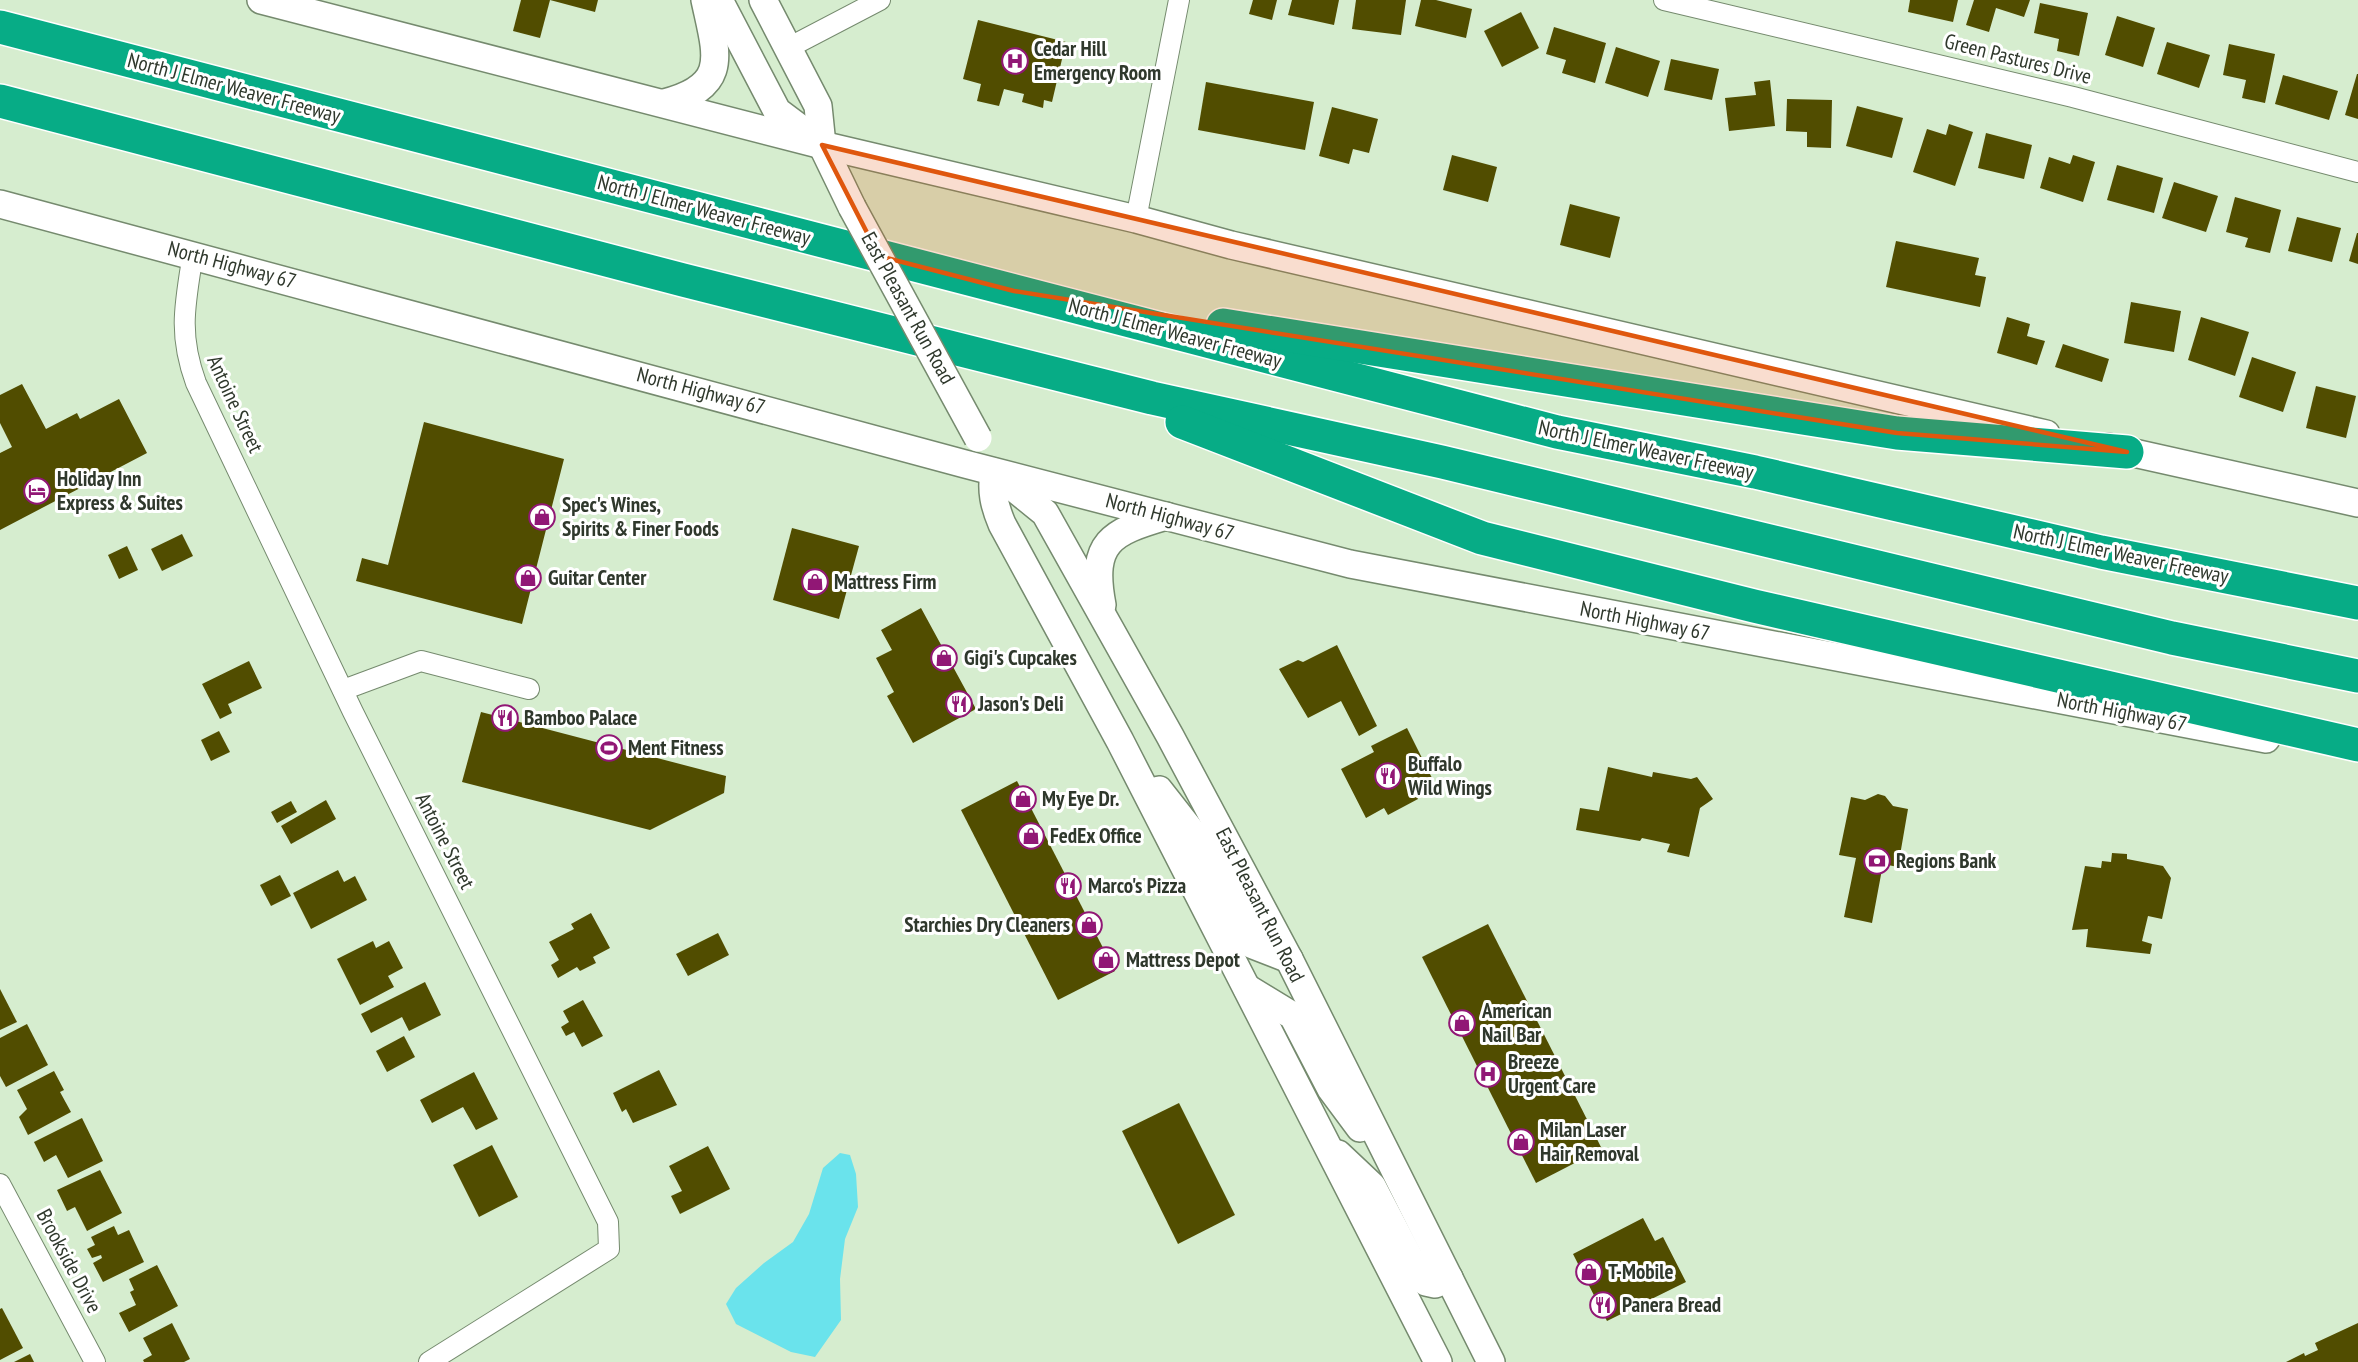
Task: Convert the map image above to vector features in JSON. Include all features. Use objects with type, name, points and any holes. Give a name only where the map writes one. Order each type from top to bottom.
[{"type":"highway","name":"North J Elmer Weaver Freeway","points":[[0,27],[1557,432],[1755,472],[2101,552],[2358,603]]},
{"type":"highway","points":[[0,100],[683,280],[1048,372],[1442,462],[2172,638],[2358,676]]},
{"type":"highway","points":[[1014,291],[1898,433],[2127,452]]},
{"type":"highway","points":[[1048,372],[1349,484],[1482,538],[1765,609],[2358,745]]},
{"type":"main road","points":[[261,0],[822,145],[1136,219],[1231,245],[2127,452],[2358,503]]},
{"type":"main road","points":[[664,103],[690,96],[708,83],[716,57],[705,0]]},
{"type":"main road","name":"East Pleasant Run Road","points":[[718,0],[777,111],[822,145]]},
{"type":"main road","name":"East Pleasant Run Road","points":[[763,0],[818,106],[822,145],[852,207],[978,438],[994,472],[1045,513],[1104,618],[1289,959],[1491,1362]]},
{"type":"main road","name":"North Highway 67","points":[[0,204],[193,254],[994,472],[1350,564],[2358,756]]},
{"type":"main road","name":"East Pleasant Run Road","points":[[994,472],[991,488],[1002,524],[1120,741],[1438,1362]]},
{"type":"main road","points":[[1104,618],[1097,578],[1101,555],[1115,534],[1166,516]]},
{"type":"main road","points":[[1120,741],[1199,841],[1253,945],[1289,959]]},
{"type":"main road","points":[[1247,988],[1293,1016],[1331,1089],[1406,1192]]},
{"type":"main road","points":[[1326,1143],[1372,1186],[1410,1259],[1426,1282],[1435,1284],[1449,1278]]},
{"type":"street","points":[[788,48],[880,0]]},
{"type":"street","points":[[1136,219],[1179,0]]},
{"type":"street","name":"Green Pastures Drive","points":[[1664,0],[2062,94],[2358,172]]},
{"type":"street","name":"Antoine Street","points":[[193,254],[183,311],[186,354],[201,393],[344,690],[608,1222],[609,1249],[429,1362]]},
{"type":"street","points":[[344,690],[422,661],[529,690]]},
{"type":"street","name":"Brookside Drive","points":[[0,1184],[95,1362]]},
{"type":"highlighted area","points":[[822,145],[2127,452],[1897,433],[1014,291],[879,256]]},
{"type":"water","points":[[840,1153],[850,1155],[856,1174],[858,1207],[845,1239],[840,1279],[841,1320],[815,1357],[791,1352],[736,1324],[726,1304],[736,1288],[764,1263],[793,1242],[809,1214],[823,1168]]},
{"type":"building","points":[[521,0],[550,0],[540,38],[513,31]]},
{"type":"building","points":[[550,0],[598,0],[595,12]]},
{"type":"building","points":[[1253,0],[1277,0],[1272,20],[1249,14]]},
{"type":"building","points":[[1292,0],[1339,0],[1334,25],[1288,15]]},
{"type":"building","points":[[1356,0],[1406,0],[1401,35],[1352,29]]},
{"type":"building","points":[[1421,0],[1436,0],[1472,9],[1466,38],[1415,26]]},
{"type":"building","points":[[1910,0],[1958,0],[1953,22],[1908,12]]},
{"type":"building","points":[[1974,0],[2030,0],[2024,17],[1996,8],[1989,32],[1966,25]]},
{"type":"building","points":[[2040,3],[2088,13],[2079,56],[2057,51],[2059,39],[2034,33]]},
{"type":"building","points":[[1521,12],[1539,48],[1502,67],[1484,31]]},
{"type":"building","points":[[2117,16],[2155,28],[2143,67],[2105,55]]},
{"type":"building","name":"Cedar Hill Emergency Room","points":[[978,20],[1066,42],[1052,102],[1044,100],[1043,108],[1022,102],[1024,94],[1004,89],[999,106],[977,101],[981,84],[963,79]]},
{"type":"building","points":[[1554,27],[1606,43],[1595,83],[1562,73],[1566,60],[1546,54]]},
{"type":"building","points":[[2167,42],[2210,55],[2199,88],[2157,74]]},
{"type":"building","points":[[2229,44],[2275,54],[2265,103],[2242,98],[2246,80],[2223,75]]},
{"type":"building","points":[[1616,47],[1660,61],[1648,97],[1605,83]]},
{"type":"building","points":[[1671,59],[1719,69],[1712,100],[1664,90]]},
{"type":"building","points":[[2358,74],[2358,119],[2345,115]]},
{"type":"building","points":[[2283,75],[2338,91],[2329,120],[2275,104]]},
{"type":"building","points":[[1770,80],[1775,126],[1729,131],[1725,98],[1756,95],[1754,82]]},
{"type":"building","points":[[1206,82],[1314,102],[1305,150],[1198,130]]},
{"type":"building","points":[[1787,99],[1832,100],[1831,148],[1807,147],[1807,132],[1786,131]]},
{"type":"building","points":[[1857,106],[1903,118],[1892,158],[1846,146]]},
{"type":"building","points":[[1332,107],[1378,119],[1369,153],[1353,149],[1349,164],[1319,156]]},
{"type":"building","points":[[1949,124],[1973,132],[1955,186],[1913,172],[1927,129],[1946,135]]},
{"type":"building","points":[[1986,133],[2032,145],[2024,179],[1978,168]]},
{"type":"building","points":[[1452,155],[1497,167],[1488,202],[1443,190]]},
{"type":"building","points":[[2073,155],[2095,162],[2083,202],[2040,188],[2049,157],[2070,164]]},
{"type":"building","points":[[2117,165],[2163,178],[2154,213],[2107,200]]},
{"type":"building","points":[[2174,182],[2218,196],[2206,232],[2162,218]]},
{"type":"building","points":[[2235,197],[2281,210],[2270,253],[2245,247],[2248,238],[2226,232]]},
{"type":"building","points":[[1570,204],[1620,217],[1610,258],[1560,245]]},
{"type":"building","points":[[2297,217],[2341,228],[2332,262],[2288,251]]},
{"type":"building","points":[[2358,233],[2358,264],[2349,261]]},
{"type":"building","points":[[1896,241],[1979,258],[1975,275],[1986,277],[1980,307],[1886,287]]},
{"type":"building","points":[[2131,302],[2181,311],[2174,352],[2124,343]]},
{"type":"building","points":[[2007,317],[2030,324],[2027,336],[2045,341],[2037,365],[1997,353]]},
{"type":"building","points":[[2201,317],[2249,332],[2235,376],[2188,360]]},
{"type":"building","points":[[2063,344],[2109,359],[2102,382],[2055,367]]},
{"type":"building","points":[[2252,357],[2296,372],[2283,412],[2239,397]]},
{"type":"building","name":"Holiday Inn Express & Suites","points":[[22,384],[46,429],[77,413],[80,419],[119,399],[147,453],[0,530],[0,453],[12,447],[0,423],[0,395]]},
{"type":"building","points":[[2316,386],[2356,396],[2346,438],[2306,428]]},
{"type":"building","points":[[424,422],[564,459],[522,624],[356,581],[362,558],[388,565]]},
{"type":"building","points":[[792,528],[859,546],[839,619],[773,600]]},
{"type":"building","points":[[182,534],[193,556],[162,571],[151,549]]},
{"type":"building","points":[[127,546],[138,570],[119,579],[108,555]]},
{"type":"building","points":[[921,608],[976,709],[913,743],[887,696],[894,692],[876,658],[892,650],[881,630]]},
{"type":"building","points":[[1337,645],[1377,726],[1359,736],[1341,701],[1308,718],[1279,669],[1298,660],[1303,662]]},
{"type":"building","points":[[249,661],[262,688],[228,704],[232,713],[220,719],[202,684]]},
{"type":"building","points":[[481,712],[726,776],[724,793],[650,830],[462,782]]},
{"type":"building","name":"Buffalo Wild Wings","points":[[1407,728],[1435,784],[1415,794],[1418,799],[1388,815],[1384,808],[1366,818],[1341,769],[1374,752],[1371,746]]},
{"type":"building","points":[[219,731],[230,752],[211,761],[201,740]]},
{"type":"building","points":[[1608,767],[1652,777],[1653,772],[1691,779],[1697,777],[1713,799],[1700,808],[1689,857],[1667,852],[1670,844],[1642,838],[1640,841],[1576,830],[1580,808],[1599,811]]},
{"type":"building","points":[[1017,781],[1115,971],[1058,1000],[961,810]]},
{"type":"building","name":"Regions Bank","points":[[1878,794],[1885,796],[1893,806],[1908,809],[1898,867],[1883,864],[1872,923],[1844,917],[1856,858],[1839,855],[1851,797],[1865,800]]},
{"type":"building","points":[[326,800],[336,819],[291,844],[281,826]]},
{"type":"building","points":[[291,801],[297,812],[277,823],[271,812]]},
{"type":"building","points":[[2112,853],[2127,854],[2127,859],[2163,866],[2171,878],[2162,919],[2148,916],[2142,941],[2152,944],[2150,954],[2086,947],[2088,929],[2072,930],[2085,866],[2101,868],[2102,861],[2111,862]]},
{"type":"building","points":[[338,870],[344,882],[355,876],[367,900],[311,929],[293,893]]},
{"type":"building","points":[[280,875],[291,896],[271,906],[260,885]]},
{"type":"building","points":[[591,913],[610,948],[593,957],[596,963],[580,971],[577,967],[558,978],[551,965],[559,960],[549,942],[574,929],[571,924]]},
{"type":"building","points":[[1488,924],[1602,1149],[1536,1183],[1422,957]]},
{"type":"building","points":[[718,933],[729,955],[688,976],[676,954]]},
{"type":"building","points":[[373,941],[376,948],[389,941],[403,968],[388,976],[394,987],[360,1005],[337,959]]},
{"type":"building","points":[[425,982],[441,1015],[409,1031],[402,1017],[371,1033],[361,1014]]},
{"type":"building","points":[[0,989],[17,1022],[0,1030]]},
{"type":"building","points":[[583,1000],[603,1036],[582,1047],[574,1032],[566,1036],[561,1027],[569,1022],[563,1011]]},
{"type":"building","points":[[27,1024],[48,1065],[6,1087],[0,1076],[0,1038]]},
{"type":"building","points":[[404,1036],[415,1057],[387,1072],[376,1051]]},
{"type":"building","points":[[659,1070],[677,1105],[633,1123],[626,1109],[622,1112],[613,1093]]},
{"type":"building","points":[[54,1071],[64,1090],[60,1092],[71,1112],[28,1135],[19,1117],[27,1109],[17,1090]]},
{"type":"building","points":[[474,1072],[498,1119],[476,1130],[463,1107],[432,1123],[420,1100]]},
{"type":"building","points":[[1179,1103],[1235,1215],[1178,1244],[1122,1131]]},
{"type":"building","points":[[82,1118],[103,1161],[68,1178],[56,1155],[44,1162],[34,1142]]},
{"type":"building","points":[[492,1145],[518,1197],[479,1217],[453,1165]]},
{"type":"building","points":[[708,1146],[730,1189],[680,1214],[671,1196],[682,1191],[669,1166]]},
{"type":"building","points":[[100,1170],[122,1213],[87,1231],[75,1207],[67,1211],[57,1190]]},
{"type":"building","points":[[1643,1218],[1655,1241],[1663,1237],[1686,1282],[1607,1321],[1573,1254]]},
{"type":"building","points":[[114,1226],[118,1235],[129,1230],[144,1262],[103,1282],[93,1263],[102,1258],[101,1255],[92,1258],[87,1249],[95,1245],[91,1237]]},
{"type":"building","points":[[157,1265],[178,1306],[129,1332],[119,1313],[136,1305],[130,1292],[134,1290],[129,1279]]},
{"type":"building","points":[[2,1308],[23,1348],[0,1360],[0,1309]]},
{"type":"building","points":[[172,1323],[190,1359],[184,1362],[144,1362],[143,1360],[152,1355],[143,1338]]},
{"type":"building","points":[[2358,1323],[2358,1362],[2286,1362],[2304,1353],[2305,1356],[2318,1350],[2315,1343]]},
{"type":"building","points":[[30,1354],[34,1362],[14,1362]]},
{"type":"place","name":"Cedar Hill Emergency Room","points":[[1015,61]]},
{"type":"place","name":"Holiday Inn Express & Suites","points":[[37,491]]},
{"type":"place","name":"Spec's Wines, Spirits & Finer Foods","points":[[542,517]]},
{"type":"place","name":"Guitar Center","points":[[528,578]]},
{"type":"place","name":"Mattress Firm","points":[[815,582]]},
{"type":"place","name":"Gigi's Cupcakes","points":[[944,658]]},
{"type":"place","name":"Jason's Deli","points":[[959,704]]},
{"type":"place","name":"Bamboo Palace","points":[[505,718]]},
{"type":"place","name":"Ment Fitness","points":[[609,748]]},
{"type":"place","name":"Buffalo Wild Wings","points":[[1388,776]]},
{"type":"place","name":"My Eye Dr.","points":[[1023,799]]},
{"type":"place","name":"FedEx Office","points":[[1031,836]]},
{"type":"place","name":"Regions Bank","points":[[1877,861]]},
{"type":"place","name":"Marco's Pizza","points":[[1068,886]]},
{"type":"place","name":"Starchies Dry Cleaners","points":[[1089,925]]},
{"type":"place","name":"Mattress Depot","points":[[1106,960]]},
{"type":"place","name":"American Nail Bar","points":[[1462,1023]]},
{"type":"place","name":"Breeze Urgent Care","points":[[1488,1074]]},
{"type":"place","name":"Milan Laser Hair Removal","points":[[1521,1142]]},
{"type":"place","name":"T-Mobile","points":[[1589,1272]]},
{"type":"place","name":"Panera Bread","points":[[1603,1305]]}]
